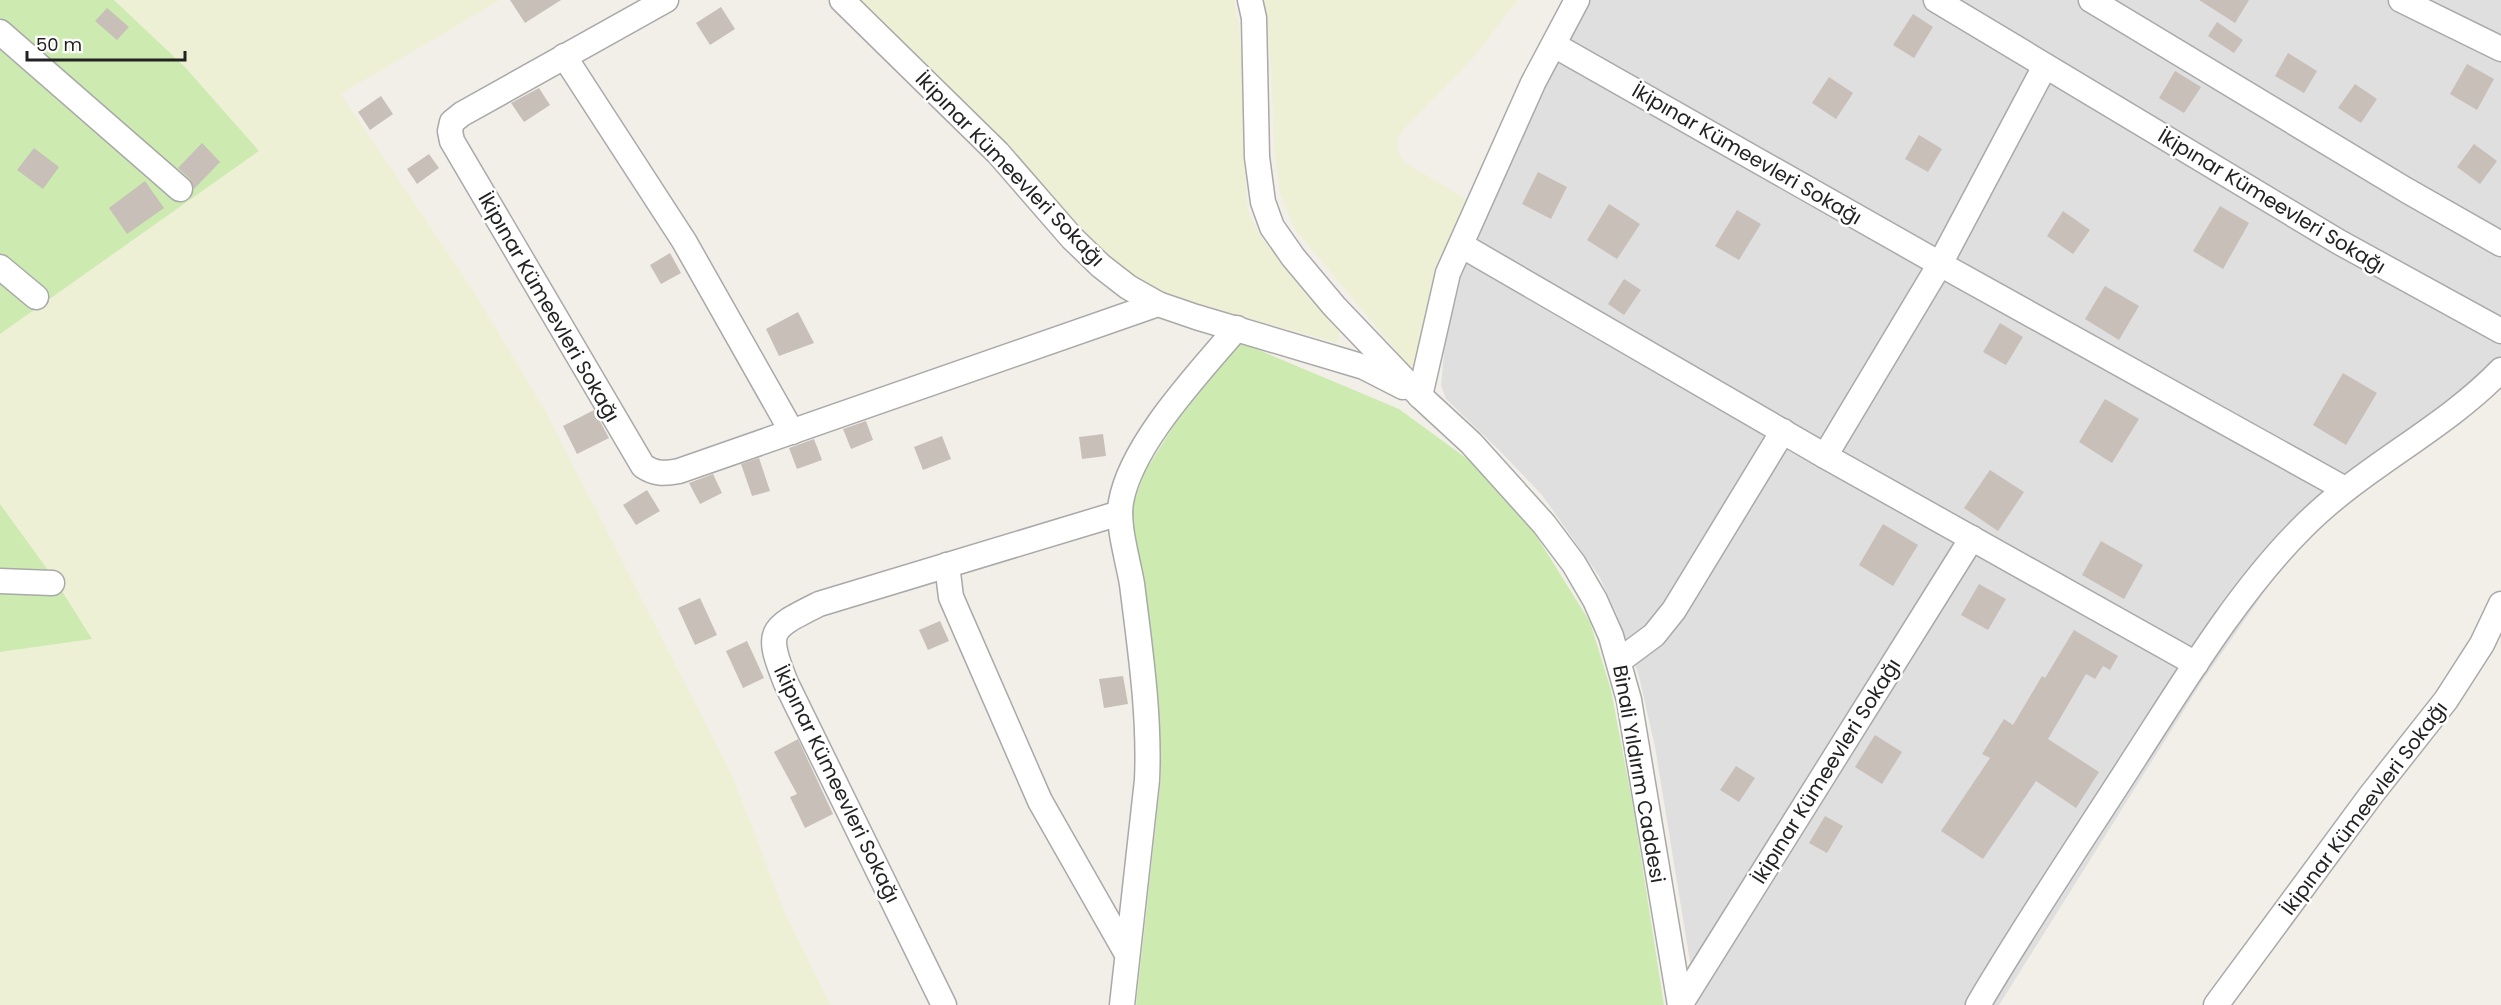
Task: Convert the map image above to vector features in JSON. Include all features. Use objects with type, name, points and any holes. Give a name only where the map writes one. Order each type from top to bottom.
[{"type":"street","name":"İkipınar Kümeevleri Sokağı","points":[[666,0],[462,114],[452,122],[450,131],[452,141],[642,466],[653,472],[666,474],[1158,304]]},
{"type":"street","name":"İkipınar Kümeevleri Sokağı","points":[[842,0],[998,153],[1072,238],[1128,287],[1158,304],[1364,367],[1420,396]]},
{"type":"street","points":[[1250,0],[1254,18],[1257,157],[1263,202],[1272,227],[1293,257],[1334,306],[1420,396]]},
{"type":"street","points":[[1420,396],[1448,273],[1533,82],[1577,0]]},
{"type":"street","name":"İkipınar Kümeevleri Sokağı","points":[[1936,0],[2338,242],[2501,331]]},
{"type":"street","points":[[2091,0],[2396,184],[2501,244]]},
{"type":"street","points":[[2401,0],[2501,49]]},
{"type":"street","points":[[0,32],[180,189]]},
{"type":"street","name":"İkipınar Kümeevleri Sokağı","points":[[1554,45],[1940,264],[2345,489]]},
{"type":"street","points":[[564,56],[684,241],[792,432]]},
{"type":"street","points":[[1825,456],[1940,264],[2045,66]]},
{"type":"street","points":[[1461,245],[1825,456],[2196,664]]},
{"type":"street","points":[[0,267],[36,297]]},
{"type":"street","points":[[1122,1005],[1147,780],[1148,746],[1134,606],[1120,513],[1122,500],[1143,449],[1166,414],[1237,328]]},
{"type":"street","points":[[1978,1005],[2045,895],[2196,664],[2261,575],[2302,528],[2345,489],[2437,424],[2486,386],[2501,370]]},
{"type":"street","name":"Binali Yıldırım Caddesi","points":[[1420,396],[1471,443],[1544,524],[1574,564],[1595,600],[1619,661],[1635,731],[1680,1005]]},
{"type":"street","points":[[1619,661],[1654,635],[1674,610],[1783,431]]},
{"type":"street","name":"İkipınar Kümeevleri Sokağı","points":[[944,1005],[786,683],[773,652],[772,639],[780,626],[819,604],[1120,513]]},
{"type":"street","name":"İkipınar Kümeevleri Sokağı","points":[[1680,1005],[1972,538]]},
{"type":"street","points":[[948,565],[951,597],[1040,801],[1127,954]]},
{"type":"street","points":[[0,581],[52,584]]},
{"type":"street","name":"İkipınar Kümeevleri Sokağı","points":[[2216,1005],[2371,795],[2446,700],[2482,644],[2501,604]]},
{"type":"shaded area","points":[[1589,0],[2199,0],[2203,3],[2205,0],[2501,0],[2501,382],[2359,494],[2317,530],[2280,569],[2201,683],[1999,1005],[1697,1005],[1655,747],[1639,676],[1617,615],[1599,576],[1542,495],[1446,399],[1441,385],[1445,343],[1462,274],[1531,108]]},
{"type":"green space","points":[[0,0],[114,0],[185,67],[259,151],[0,334]]},
{"type":"green space","points":[[114,0],[500,0],[341,94],[471,287],[546,412],[732,775],[784,910],[830,1005],[0,1005],[0,652],[91,639],[53,577],[0,504],[0,334],[259,151],[185,67]]},
{"type":"green space","points":[[857,0],[1234,0],[1239,24],[1242,64],[1246,193],[1249,214],[1263,240],[1340,332],[1337,343],[1165,295],[1118,267],[977,117]]},
{"type":"green space","points":[[1263,0],[1518,0],[1472,59],[1402,131],[1397,141],[1398,150],[1404,162],[1466,199],[1445,253],[1416,375],[1294,228],[1280,193],[1274,149],[1271,66]]},
{"type":"green space","points":[[1240,342],[1399,409],[1473,463],[1534,532],[1590,622],[1611,690],[1633,806],[1664,1005],[1136,1005],[1161,777],[1156,697],[1131,512],[1144,473],[1176,422]]},
{"type":"green space","points":[[0,504],[53,577],[92,639],[0,652]]},
{"type":"building","points":[[510,0],[561,0],[525,23]]},
{"type":"building","points":[[2199,0],[2249,0],[2235,23]]},
{"type":"building","points":[[721,7],[735,29],[710,45],[696,23]]},
{"type":"building","points":[[107,8],[129,27],[117,40],[95,21]]},
{"type":"building","points":[[1913,14],[1933,27],[1914,58],[1893,45]]},
{"type":"building","points":[[2217,22],[2243,40],[2234,53],[2208,36]]},
{"type":"building","points":[[2288,53],[2317,71],[2304,93],[2275,76]]},
{"type":"building","points":[[2467,64],[2494,79],[2477,110],[2450,94]]},
{"type":"building","points":[[2175,71],[2201,87],[2184,113],[2159,98]]},
{"type":"building","points":[[1829,77],[1853,93],[1836,119],[1812,103]]},
{"type":"building","points":[[2355,84],[2377,99],[2361,123],[2338,108]]},
{"type":"building","points":[[539,88],[550,105],[524,122],[511,103]]},
{"type":"building","points":[[381,96],[393,114],[370,130],[358,112]]},
{"type":"building","points":[[1919,135],[1942,149],[1928,172],[1905,159]]},
{"type":"building","points":[[202,143],[220,162],[194,189],[190,179],[178,168]]},
{"type":"building","points":[[2474,144],[2497,161],[2480,184],[2457,167]]},
{"type":"building","points":[[34,148],[59,167],[43,189],[17,170]]},
{"type":"building","points":[[429,154],[439,168],[417,184],[407,169]]},
{"type":"building","points":[[1538,172],[1567,187],[1551,219],[1522,204]]},
{"type":"building","points":[[145,181],[164,208],[127,234],[109,208]]},
{"type":"building","points":[[1609,204],[1640,224],[1617,259],[1587,240]]},
{"type":"building","points":[[2220,206],[2249,223],[2223,269],[2193,251]]},
{"type":"building","points":[[1737,210],[1761,224],[1739,260],[1715,246]]},
{"type":"building","points":[[2063,211],[2090,230],[2073,254],[2047,236]]},
{"type":"building","points":[[670,253],[681,273],[661,284],[650,265]]},
{"type":"building","points":[[1624,279],[1641,290],[1624,315],[1608,304]]},
{"type":"building","points":[[2105,286],[2139,306],[2119,340],[2085,319]]},
{"type":"building","points":[[798,312],[814,343],[779,356],[766,329]]},
{"type":"building","points":[[2000,323],[2023,337],[2006,365],[1983,352]]},
{"type":"building","points":[[2343,373],[2377,393],[2346,445],[2313,425]]},
{"type":"building","points":[[2105,399],[2139,419],[2112,463],[2079,442]]},
{"type":"building","points":[[594,410],[609,438],[577,454],[563,426]]},
{"type":"building","points":[[866,421],[873,440],[851,449],[843,429]]},
{"type":"building","points":[[1103,434],[1106,456],[1082,459],[1079,437]]},
{"type":"building","points":[[942,436],[951,459],[923,470],[914,447]]},
{"type":"building","points":[[814,439],[822,460],[797,469],[789,448]]},
{"type":"building","points":[[759,458],[770,491],[752,496],[741,464]]},
{"type":"building","points":[[1990,470],[2024,492],[1998,531],[1964,508]]},
{"type":"building","points":[[713,474],[722,493],[700,504],[689,483]]},
{"type":"building","points":[[647,490],[660,511],[636,525],[623,505]]},
{"type":"building","points":[[1883,524],[1918,545],[1893,586],[1859,565]]},
{"type":"building","points":[[2101,541],[2143,565],[2124,599],[2082,575]]},
{"type":"building","points":[[1979,584],[2006,599],[1988,630],[1961,615]]},
{"type":"building","points":[[700,598],[717,635],[695,645],[678,608]]},
{"type":"building","points":[[940,621],[949,641],[928,650],[919,630]]},
{"type":"building","points":[[2074,630],[2118,656],[2110,670],[2103,666],[2095,679],[2086,674],[2048,739],[2099,772],[2076,808],[2036,781],[1983,859],[1941,831],[1990,758],[1982,754],[2004,719],[2013,725],[2042,676],[2045,678]]},
{"type":"building","points":[[747,641],[764,678],[743,688],[726,651]]},
{"type":"building","points":[[1123,676],[1128,704],[1104,708],[1099,679]]},
{"type":"building","points":[[1875,735],[1902,752],[1882,784],[1855,767]]},
{"type":"building","points":[[798,739],[833,814],[805,828],[790,797],[797,794],[774,752]]},
{"type":"building","points":[[1736,766],[1755,778],[1739,802],[1720,790]]},
{"type":"building","points":[[1825,816],[1843,826],[1827,853],[1809,843]]}]
